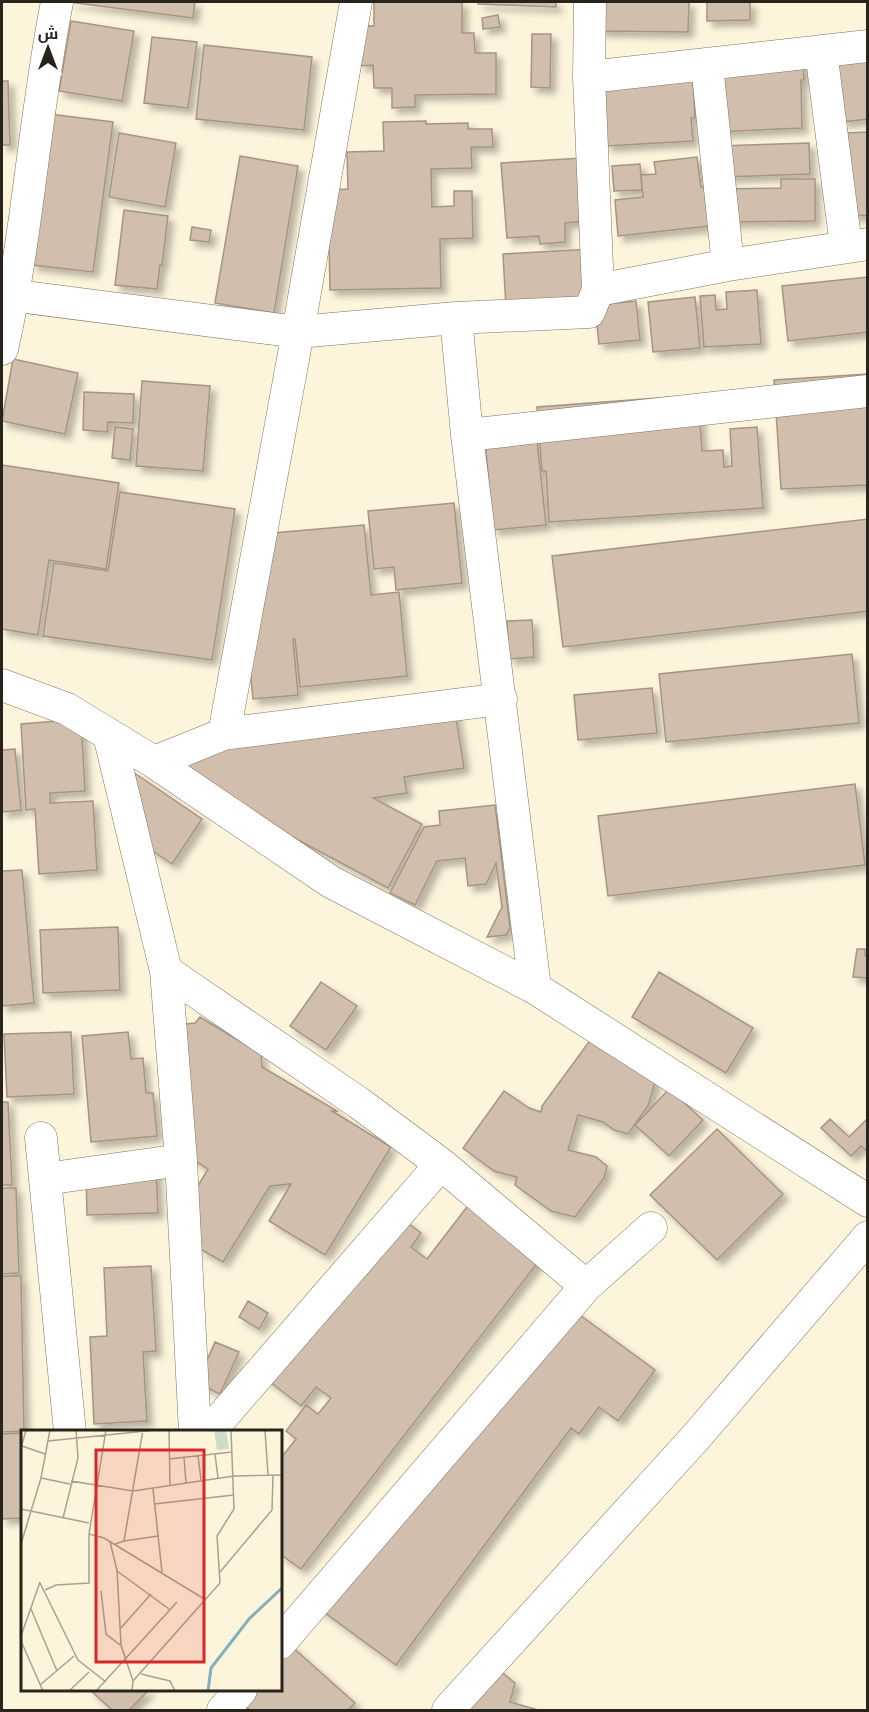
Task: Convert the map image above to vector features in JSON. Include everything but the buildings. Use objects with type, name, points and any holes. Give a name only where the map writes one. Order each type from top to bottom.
[{"type":"street","points":[[2,349],[8,295],[57,2]]},
{"type":"street","points":[[224,734],[356,2]]},
{"type":"street","points":[[8,295],[298,332],[456,318],[589,312],[598,290],[589,77],[590,2]]},
{"type":"street","points":[[589,77],[867,46]]},
{"type":"street","points":[[598,290],[728,265],[857,245],[821,51]]},
{"type":"street","points":[[707,65],[728,265]]},
{"type":"street","points":[[456,318],[467,435],[535,988]]},
{"type":"street","points":[[467,435],[867,391]]},
{"type":"street","points":[[2,685],[67,709],[154,762],[331,882],[535,988],[867,1201]]},
{"type":"street","points":[[154,762],[224,734],[501,699]]},
{"type":"street","points":[[109,735],[166,971],[181,1160],[195,1430]]},
{"type":"street","points":[[166,971],[359,1103],[441,1164],[586,1286]]},
{"type":"street","points":[[41,1138],[70,1430]]},
{"type":"street","points":[[45,1179],[181,1160]]},
{"type":"street","points":[[210,1430],[441,1164]]},
{"type":"street","points":[[282,1641],[586,1286],[651,1228]]},
{"type":"street","points":[[448,1710],[696,1437],[867,1237]]}]
